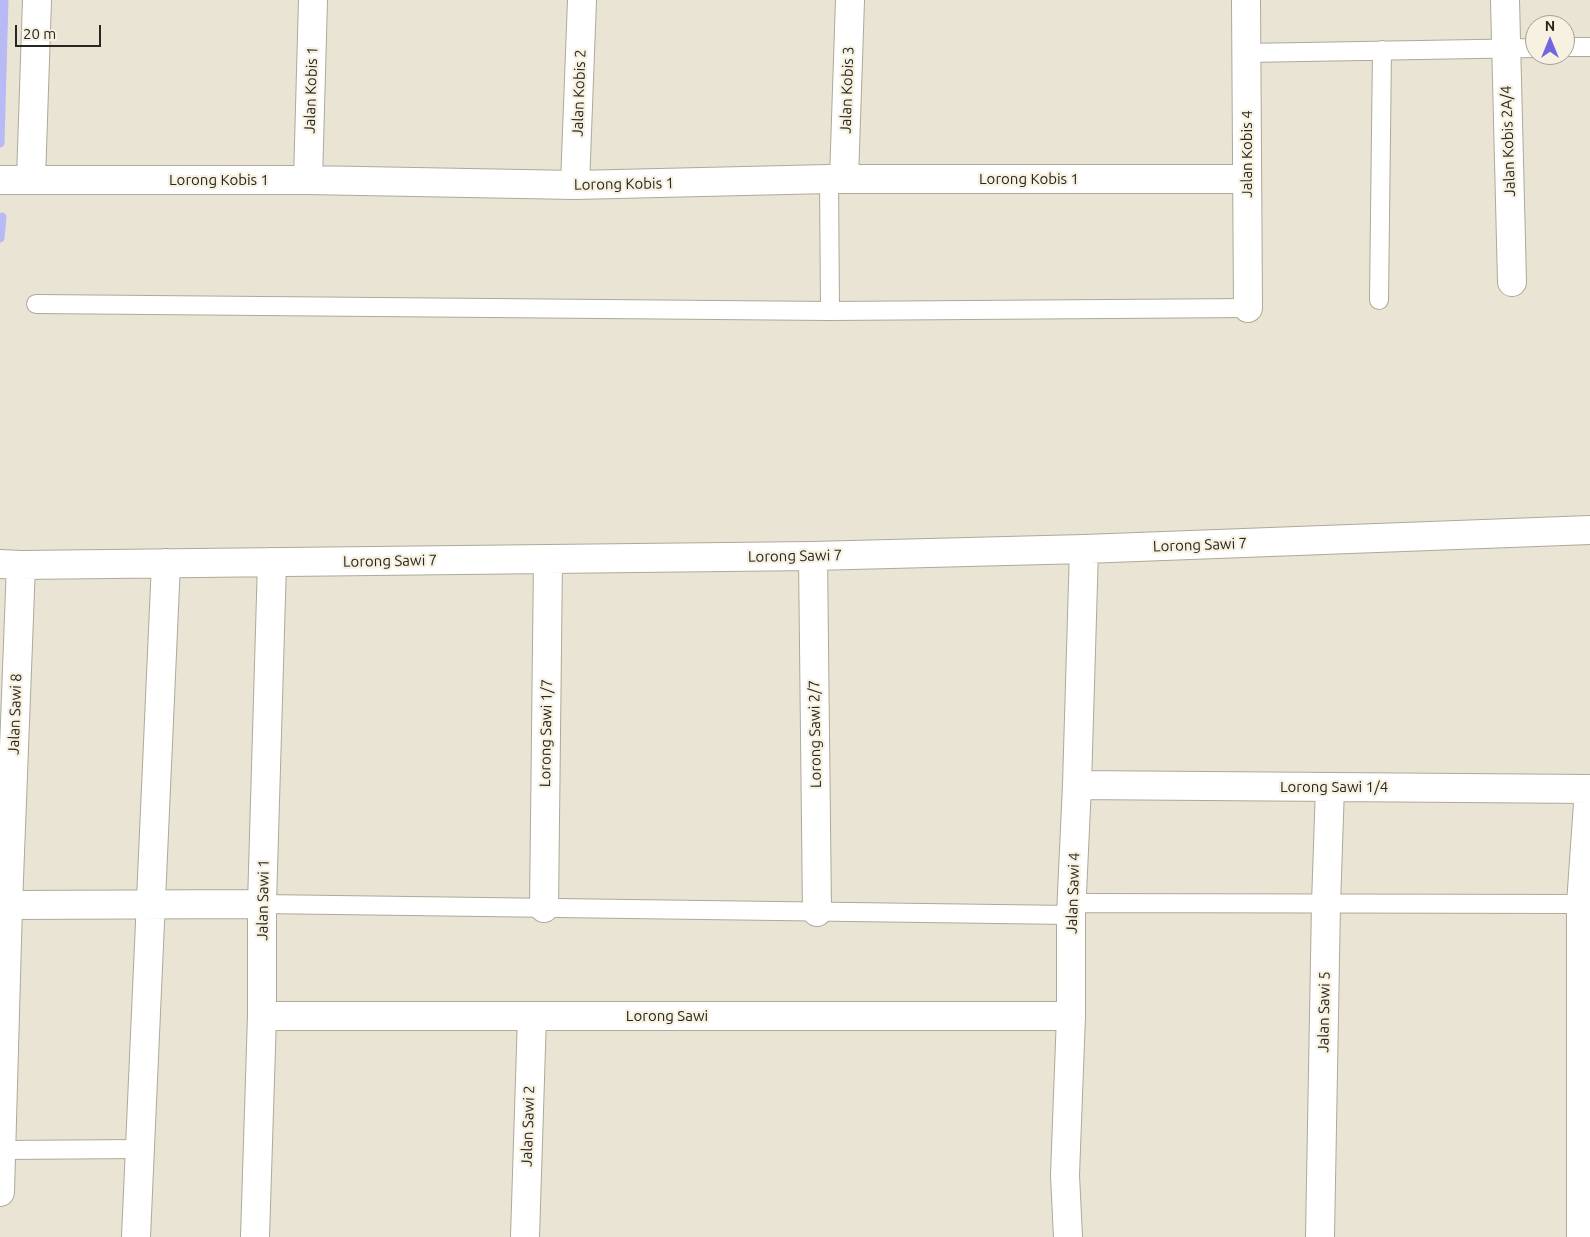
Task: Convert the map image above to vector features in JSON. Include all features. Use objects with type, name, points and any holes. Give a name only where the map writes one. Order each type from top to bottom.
[{"type":"street","points":[[31,178],[37,0]]},
{"type":"street","name":"Jalan Kobis 1","points":[[308,180],[313,0]]},
{"type":"street","name":"Jalan Kobis 2","points":[[575,185],[582,0]]},
{"type":"street","name":"Jalan Kobis 3","points":[[836,179],[850,0]]},
{"type":"street","name":"Jalan Kobis 4","points":[[1246,0],[1248,308]]},
{"type":"street","name":"Jalan Kobis 2A/4","points":[[1505,0],[1512,282]]},
{"type":"street","name":"Lorong Kobis 1","points":[[0,180],[31,178],[308,180],[575,185],[836,179],[1247,179]]},
{"type":"street","name":"Lorong Sawi 7","points":[[10,564],[814,556],[1084,549],[1590,530]]},
{"type":"street","name":"Jalan Sawi 4","points":[[1068,1237],[1064,1175],[1071,1016],[1072,909],[1084,549]]},
{"type":"street","name":"Lorong Sawi 2/7","points":[[814,556],[817,912]]},
{"type":"street","name":"Lorong Sawi 1/7","points":[[544,908],[548,559]]},
{"type":"street","name":"Jalan Sawi 1","points":[[255,1237],[272,562]]},
{"type":"street","points":[[136,1237],[166,563]]},
{"type":"street","name":"Jalan Sawi 8","points":[[0,1192],[8,905],[10,564]]},
{"type":"street","name":"Lorong Sawi 1/4","points":[[1077,785],[1589,789]]},
{"type":"street","name":"Jalan Sawi 5","points":[[1320,1237],[1330,787]]},
{"type":"street","points":[[1581,1237],[1581,904],[1589,789]]},
{"type":"street","points":[[8,905],[262,904]]},
{"type":"street","name":"Lorong Sawi","points":[[262,1016],[1071,1016]]},
{"type":"street","name":"Jalan Sawi 2","points":[[524,1237],[532,1016]]},
{"type":"lane","points":[[1575,47],[1590,47]]},
{"type":"lane","points":[[1246,53],[1525,48]]},
{"type":"lane","points":[[1379,300],[1382,50]]},
{"type":"lane","points":[[830,310],[836,179]]},
{"type":"lane","points":[[36,304],[830,310],[1248,308]]},
{"type":"lane","points":[[262,904],[817,912],[1326,904],[1581,904]]},
{"type":"lane","points":[[2,1150],[140,1149]]},
{"type":"waterway","points":[[0,143],[4,0]]},
{"type":"waterway","points":[[0,238],[2,217]]}]
